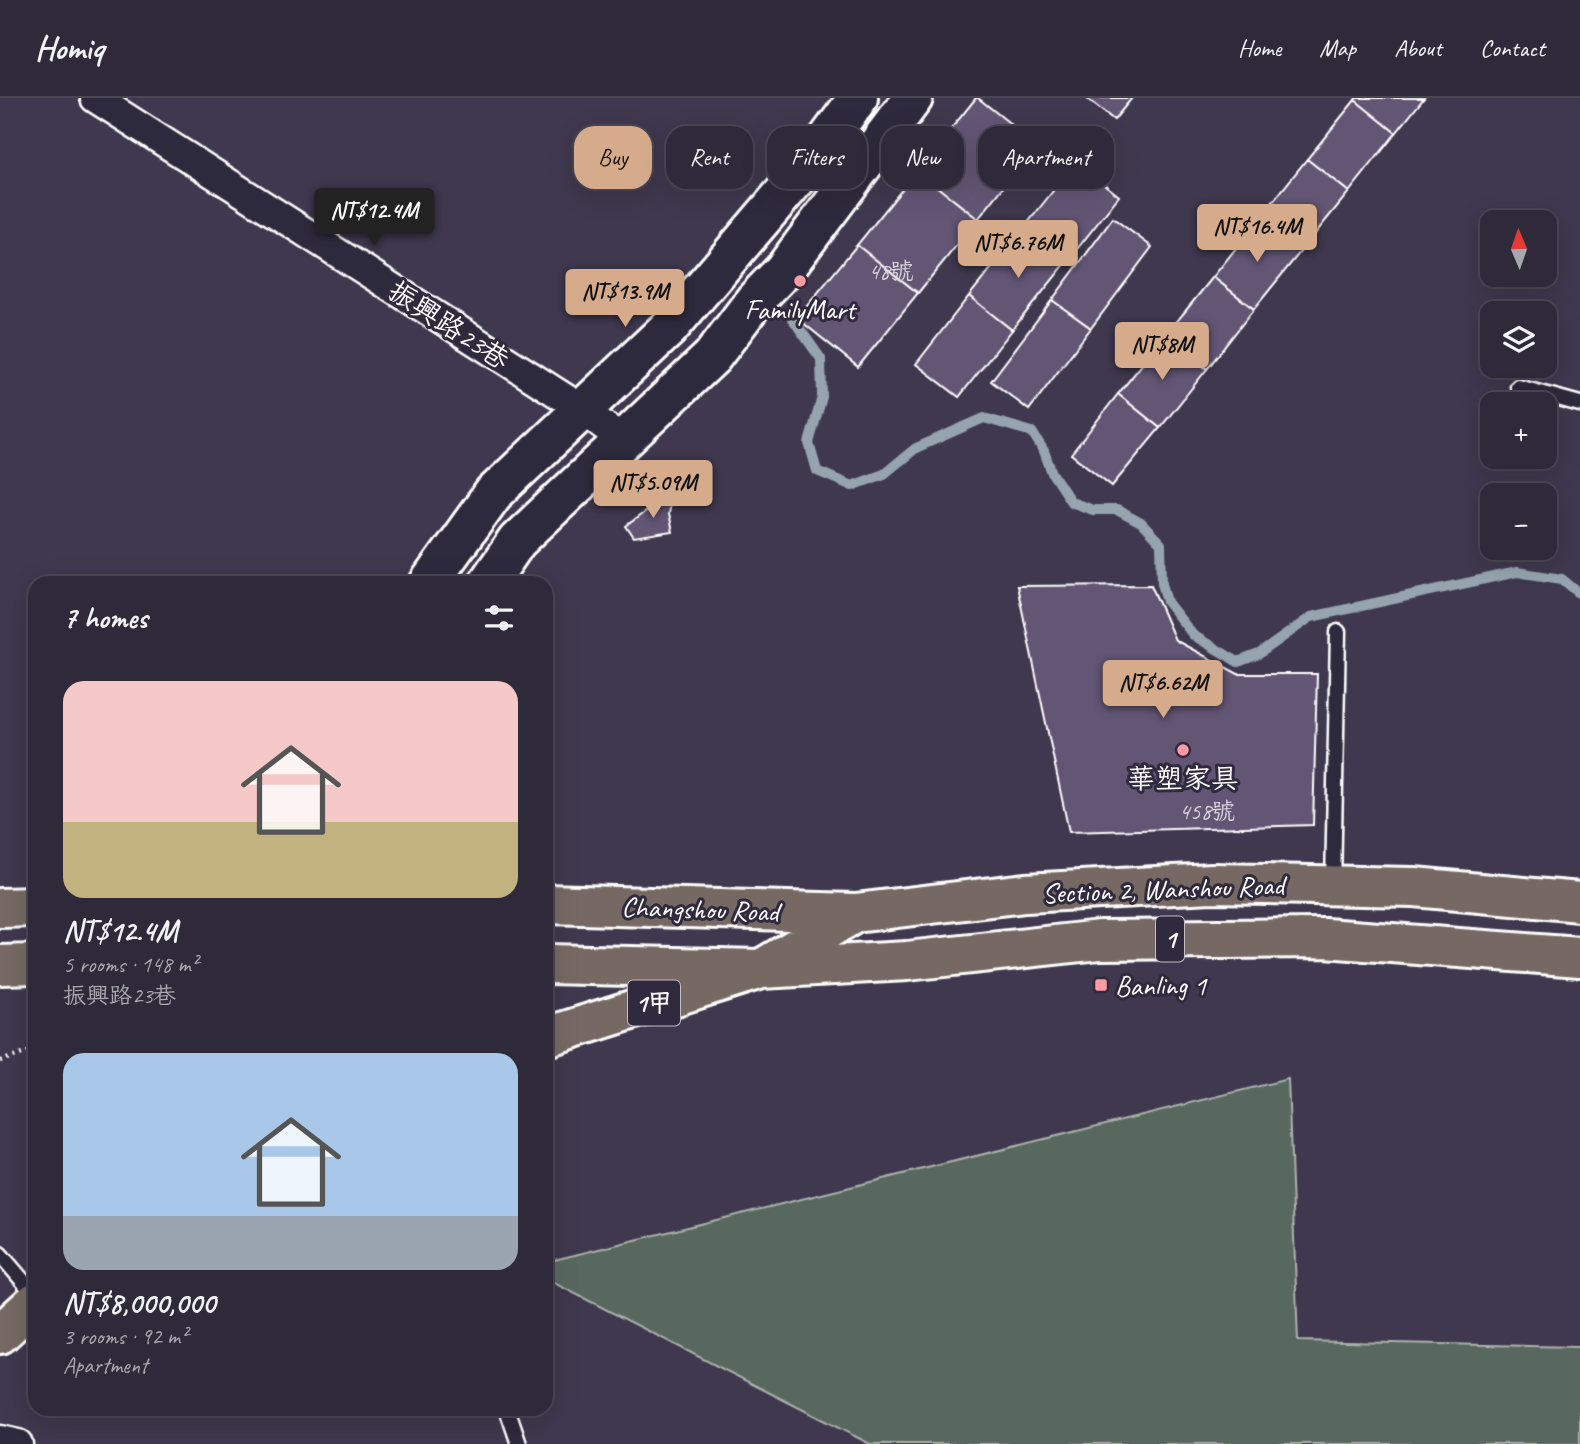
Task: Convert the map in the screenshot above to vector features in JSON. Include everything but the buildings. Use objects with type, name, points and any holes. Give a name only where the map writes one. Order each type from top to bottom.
[{"type":"main road","name":"Section 2, Wanshou Road","points":[[553,1035],[761,969],[855,913],[1025,893],[1212,883],[1414,887],[1580,902]]},
{"type":"main road","name":"Changshou Road","points":[[553,904],[855,913]]},
{"type":"main road","points":[[0,908],[28,907]]},
{"type":"main road","name":"Section 2, Wanshou Road","points":[[761,969],[907,961],[1100,940],[1325,938],[1580,957]]},
{"type":"main road","points":[[0,965],[28,964]]},
{"type":"main road","name":"Changshou Road","points":[[553,964],[761,969]]},
{"type":"main road","points":[[0,1334],[28,1308]]},
{"type":"street","name":"振興路23巷","points":[[95,98],[582,409],[624,442]]},
{"type":"street","points":[[434,576],[493,494],[668,328],[814,159],[858,98]]},
{"type":"street","points":[[493,576],[517,541],[712,357],[755,300],[783,271],[913,98]]},
{"type":"street","points":[[0,1440],[18,1444]]},
{"type":"lane","points":[[1518,387],[1580,404]]},
{"type":"lane","points":[[1333,886],[1338,632]]},
{"type":"lane","points":[[0,1254],[28,1287]]},
{"type":"lane","points":[[509,1416],[519,1444]]},
{"type":"path","points":[[0,1060],[28,1052]]},
{"type":"green space","points":[[1288,1079],[1298,1341],[1580,1347],[1580,1444],[870,1444],[553,1283],[553,1260]]},
{"type":"waterway","points":[[792,318],[821,359],[822,397],[809,443],[817,471],[852,486],[884,474],[916,448],[984,418],[1032,432],[1044,451],[1052,473],[1071,502],[1093,510],[1117,510],[1141,523],[1161,544],[1162,583],[1167,602],[1193,635],[1238,662],[1259,654],[1311,617],[1517,572],[1562,579],[1580,594]]},
{"type":"place","name":"FamilyMart","points":[[800,281]]},
{"type":"place","name":"華塑家具","points":[[1183,750]]},
{"type":"place","name":"Banling 1","points":[[1101,985]]}]
